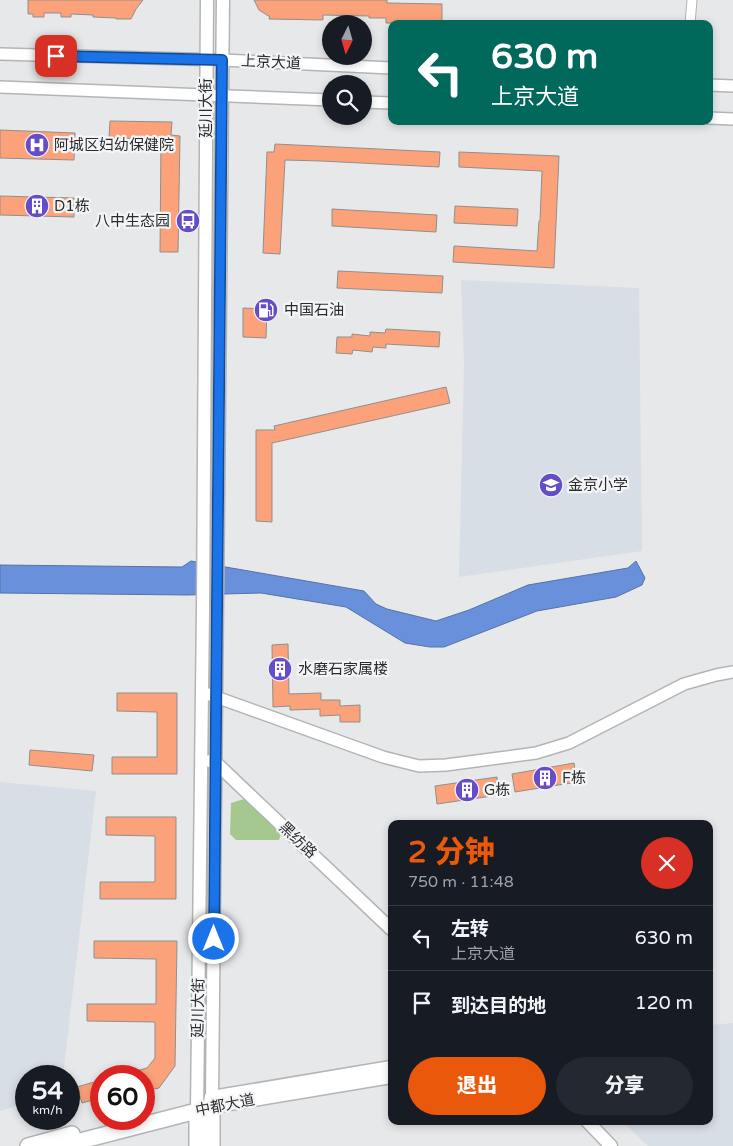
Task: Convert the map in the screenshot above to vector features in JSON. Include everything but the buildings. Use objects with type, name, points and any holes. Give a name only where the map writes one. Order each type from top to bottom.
[{"type":"highway","name":"中都大道","points":[[155,1113],[212,1102]]},
{"type":"highway","name":"延川大街","points":[[212,1102],[212,1146]]},
{"type":"highway","name":"中都大道","points":[[61,1146],[197,1105]]},
{"type":"highway","name":"延川大街","points":[[197,1105],[197,1146]]},
{"type":"highway","points":[[28,1146],[90,1130]]},
{"type":"main road","name":"延川大街","points":[[197,1105],[204,556],[207,0]]},
{"type":"main road","name":"延川大街","points":[[212,1102],[223,0]]},
{"type":"main road","name":"上京大道","points":[[0,54],[222,60],[388,68]]},
{"type":"main road","points":[[713,85],[733,86]]},
{"type":"main road","points":[[0,88],[322,100]]},
{"type":"main road","points":[[372,102],[388,103]]},
{"type":"main road","points":[[713,118],[733,119]]},
{"type":"main road","points":[[202,692],[216,699],[382,756],[420,766],[446,765],[536,753],[569,742],[684,684],[716,674],[733,672]]},
{"type":"main road","points":[[200,761],[215,762]]},
{"type":"main road","name":"黑纺路","points":[[215,762],[388,926]]},
{"type":"main road","name":"中都大道","points":[[212,1102],[388,1068]]},
{"type":"main road","name":"中都大道","points":[[212,1102],[388,1076]]},
{"type":"main road","points":[[591,1125],[611,1146]]},
{"type":"street","points":[[690,20],[692,0]]},
{"type":"shaded area","name":"金京小学","points":[[461,280],[639,288],[642,551],[459,577],[464,364]]},
{"type":"shaded area","points":[[0,782],[96,791],[64,1065],[15,1065],[15,1106],[0,1111]]},
{"type":"shaded area","points":[[733,1023],[733,1146],[648,1146],[626,1125],[713,1125],[713,1025]]},
{"type":"green space","points":[[244,799],[281,834],[279,840],[236,840],[230,834],[231,803]]},
{"type":"water","points":[[191,561],[364,591],[376,604],[387,609],[436,621],[469,610],[528,585],[628,568],[636,561],[645,578],[642,585],[616,597],[537,611],[444,647],[405,643],[346,607],[261,593],[187,595],[0,593],[0,565],[182,567]]},
{"type":"place","name":"阿城区妇幼保健院","points":[[37,145]]},
{"type":"place","name":"D1栋","points":[[37,206]]},
{"type":"place","name":"八中生态园","points":[[188,221]]},
{"type":"place","name":"中国石油","points":[[266,310]]},
{"type":"place","name":"金京小学","points":[[551,485]]},
{"type":"place","name":"水磨石家属楼","points":[[280,669]]},
{"type":"place","name":"F栋","points":[[545,778]]},
{"type":"place","name":"G栋","points":[[467,790]]},
{"type":"route","points":[[56,56],[222,60],[214,939]]}]
